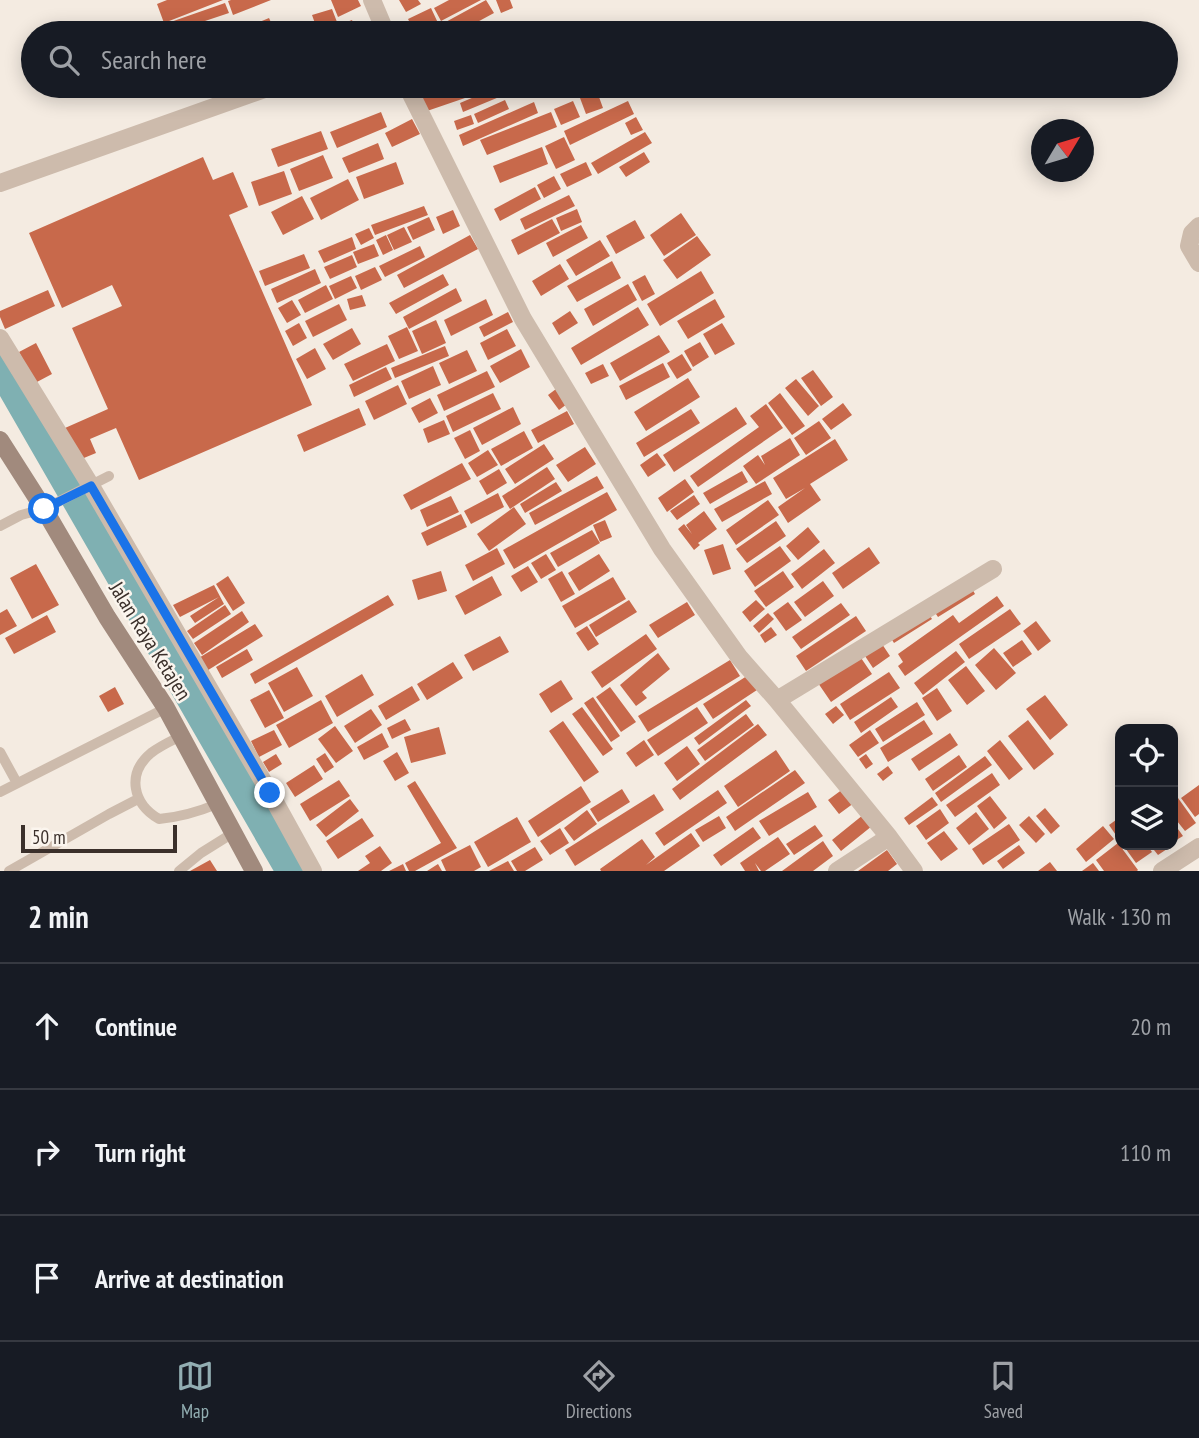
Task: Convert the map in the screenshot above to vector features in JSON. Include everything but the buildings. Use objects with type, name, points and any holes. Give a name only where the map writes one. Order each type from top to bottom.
[{"type":"street","points":[[372,0],[381,21]]},
{"type":"street","points":[[0,183],[239,98]]},
{"type":"street","points":[[413,98],[523,319],[662,549],[739,657],[915,871]]},
{"type":"street","points":[[1199,226],[1192,233],[1188,246],[1199,263]]},
{"type":"street","points":[[2,347],[270,793],[313,871]]},
{"type":"street","name":"Jalan Raya Ketajen","points":[[0,440],[51,505],[107,617],[166,708],[254,871]]},
{"type":"street","points":[[777,700],[993,569]]},
{"type":"street","points":[[837,871],[889,837]]},
{"type":"street","points":[[1162,871],[1199,847]]},
{"type":"lane","points":[[0,526],[21,515],[51,505],[109,476]]},
{"type":"lane","points":[[0,792],[166,708]]},
{"type":"lane","points":[[181,736],[150,754],[141,763],[135,775],[138,799],[145,809],[159,819],[178,817],[217,804]]},
{"type":"lane","points":[[0,752],[18,783]]},
{"type":"lane","points":[[9,871],[138,799]]},
{"type":"lane","points":[[179,871],[233,833]]},
{"type":"waterway","points":[[0,359],[295,871]]},
{"type":"route","points":[[44,509],[91,486],[270,793]]}]
